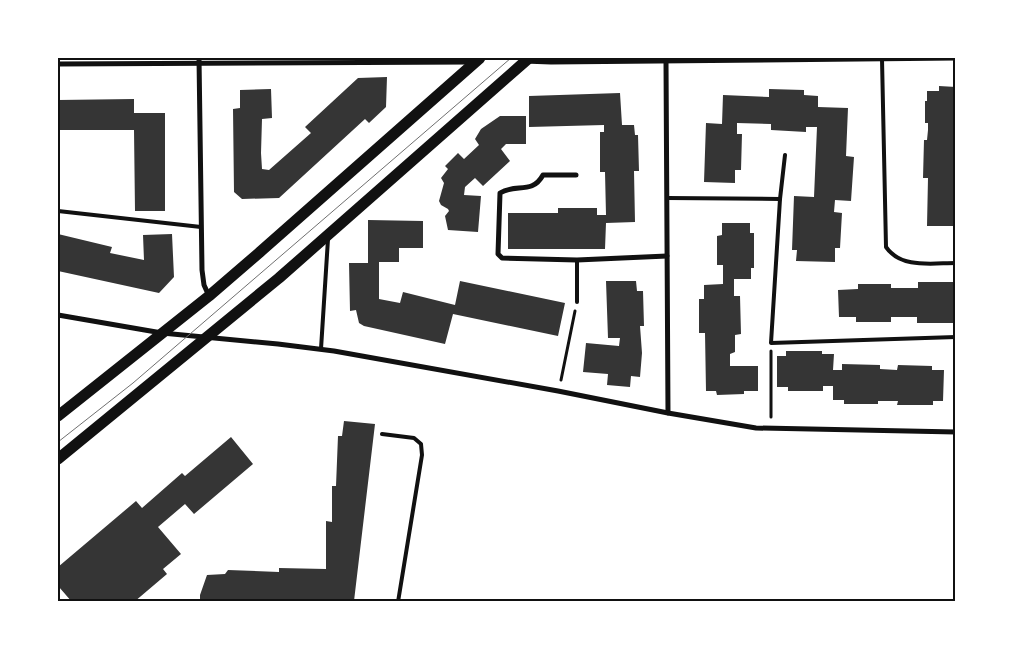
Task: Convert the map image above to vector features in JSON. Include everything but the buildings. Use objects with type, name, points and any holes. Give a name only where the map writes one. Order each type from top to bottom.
[{"type":"main road","points":[[58,459],[279,278],[524,59]]},
{"type":"main road","points":[[58,416],[209,296],[477,60]]},
{"type":"street","points":[[524,59],[666,61],[956,58]]},
{"type":"street","points":[[58,64],[199,60],[477,60]]},
{"type":"street","points":[[199,60],[202,270],[204,285],[209,296]]},
{"type":"street","points":[[666,61],[668,413]]},
{"type":"street","points":[[576,175],[543,175],[539,183],[532,186],[506,189],[500,193],[498,254],[502,258],[577,260],[667,256]]},
{"type":"street","points":[[58,315],[162,334],[321,349],[558,391],[668,413],[771,430],[956,432]]},
{"type":"lane","points":[[882,59],[886,247],[892,255],[905,262],[956,262]]},
{"type":"lane","points":[[785,155],[780,199],[771,343],[956,337]]},
{"type":"lane","points":[[667,198],[780,199]]},
{"type":"lane","points":[[58,211],[201,227]]},
{"type":"lane","points":[[321,349],[328,234]]},
{"type":"lane","points":[[577,260],[577,302]]},
{"type":"lane","points":[[382,434],[414,438],[422,444],[422,455],[398,602]]},
{"type":"path","points":[[558,391],[577,302]]},
{"type":"path","points":[[771,343],[771,430]]},
{"type":"tram line","points":[[58,442],[133,383],[511,58]]}]
